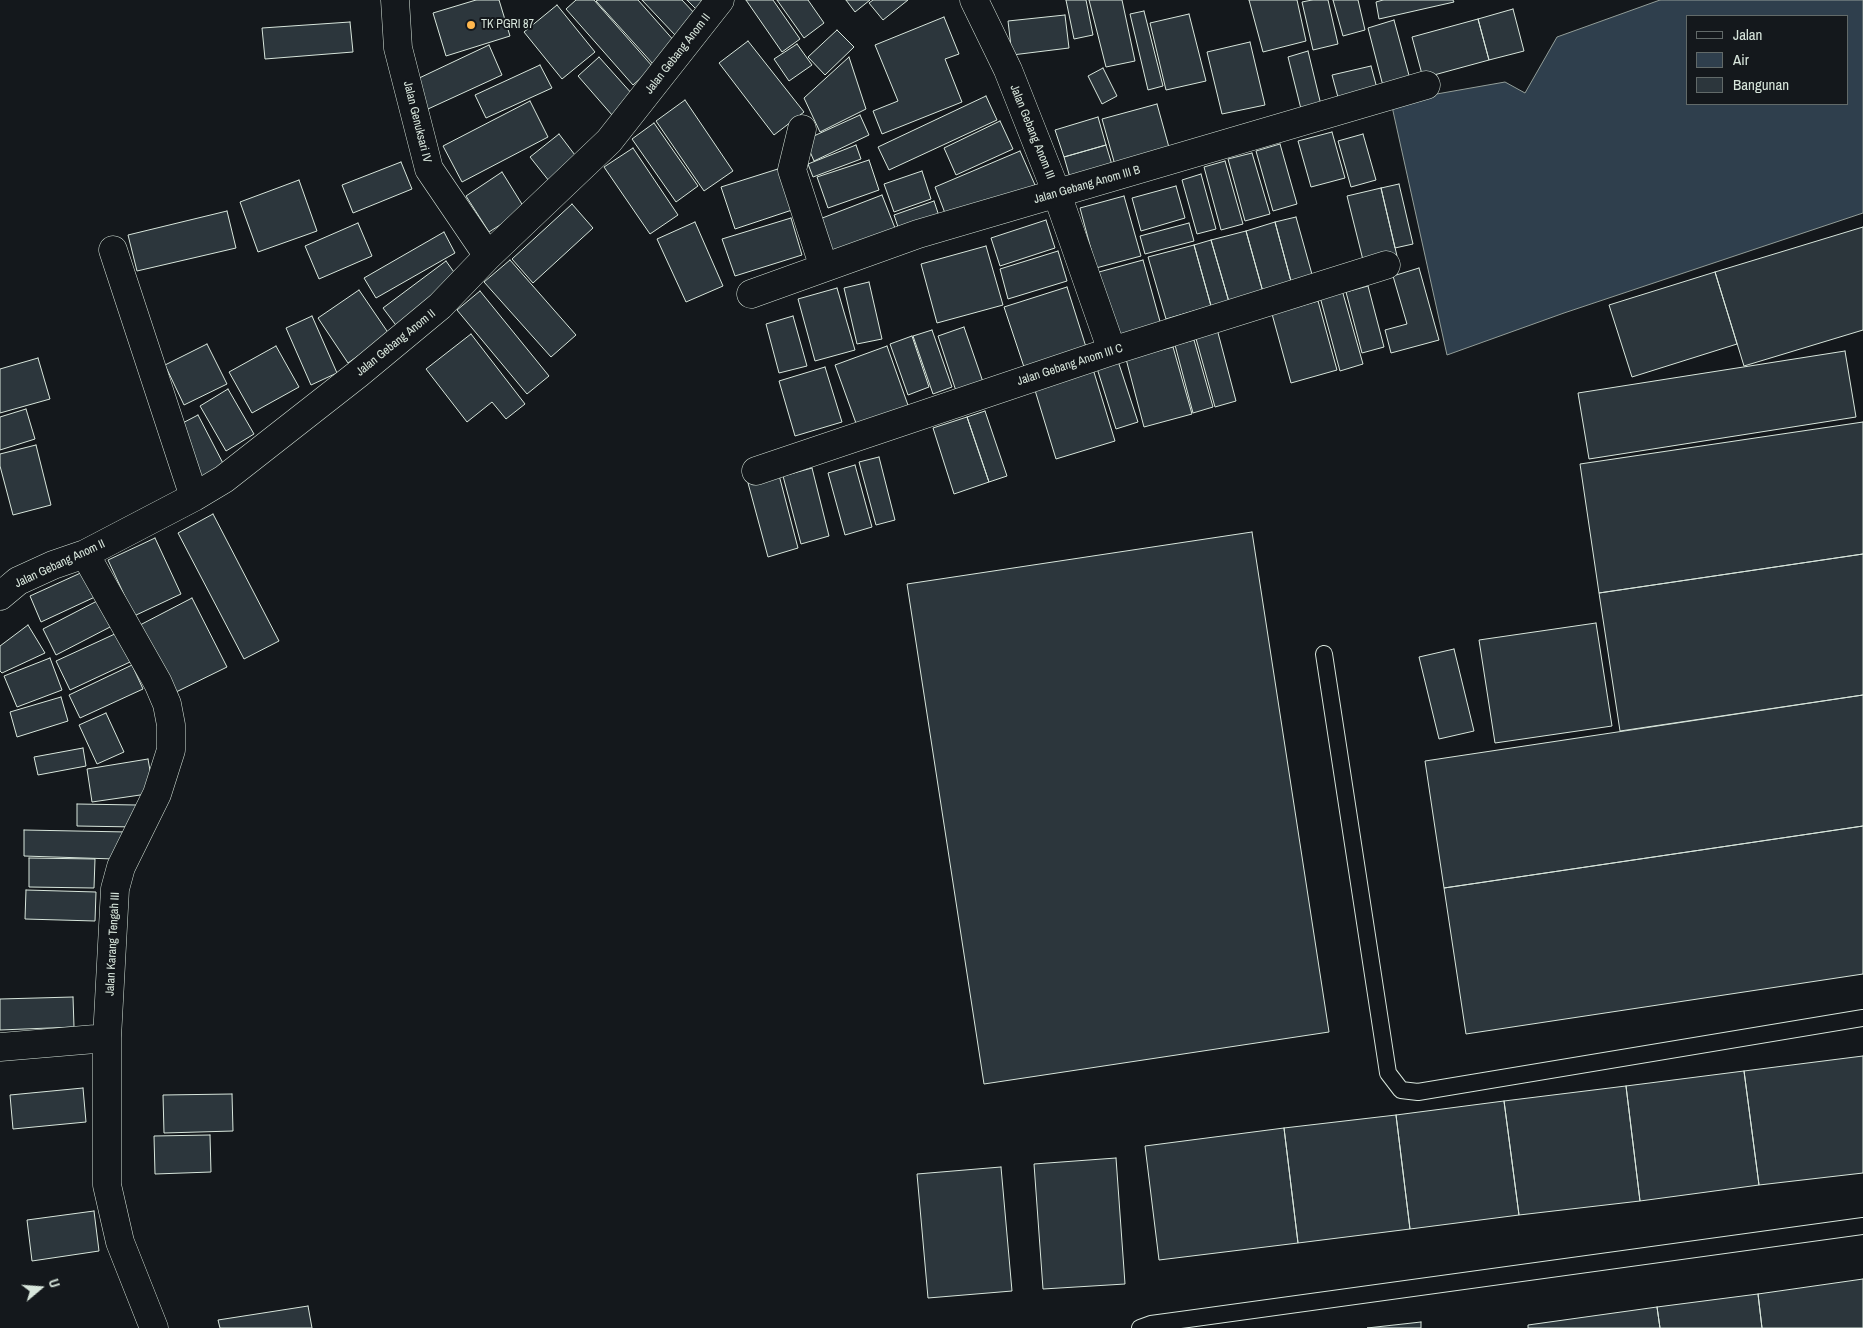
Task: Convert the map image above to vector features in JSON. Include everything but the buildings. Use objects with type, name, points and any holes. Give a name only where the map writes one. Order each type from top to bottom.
[{"type":"street","name":"Jalan Genuksari IV","points":[[395,0],[398,48],[428,169],[488,256]]},
{"type":"street","name":"Jalan Gebang Anom II","points":[[0,596],[18,581],[53,565],[85,554],[194,497],[224,479],[365,368],[440,306],[488,256],[609,141],[720,0]]},
{"type":"street","name":"Jalan Gebang Anom III","points":[[974,0],[1008,70],[1057,194],[1112,351]]},
{"type":"street","name":"Jalan Gebang Anom III B","points":[[751,294],[918,234],[1426,85]]},
{"type":"street","points":[[802,129],[792,170],[824,268]]},
{"type":"street","points":[[113,250],[194,497]]},
{"type":"street","name":"Jalan Gebang Anom III C","points":[[756,471],[1112,351],[1386,265]]},
{"type":"street","name":"Jalan Karang Tengah III","points":[[85,554],[158,683],[167,704],[172,725],[171,750],[157,794],[121,866],[115,888],[107,1038],[107,1186],[120,1242],[154,1328]]},
{"type":"street","points":[[0,1047],[107,1038]]},
{"type":"lane","points":[[1324,654],[1388,1073],[1401,1090],[1428,1091],[1863,1018]]},
{"type":"lane","points":[[1140,1328],[1188,1318],[1863,1226]]},
{"type":"water","points":[[1660,0],[1863,0],[1863,213],[1564,313],[1447,355],[1391,102],[1505,82],[1525,93],[1557,37]]},
{"type":"place","name":"TK PGRI 87","points":[[471,25]]}]
